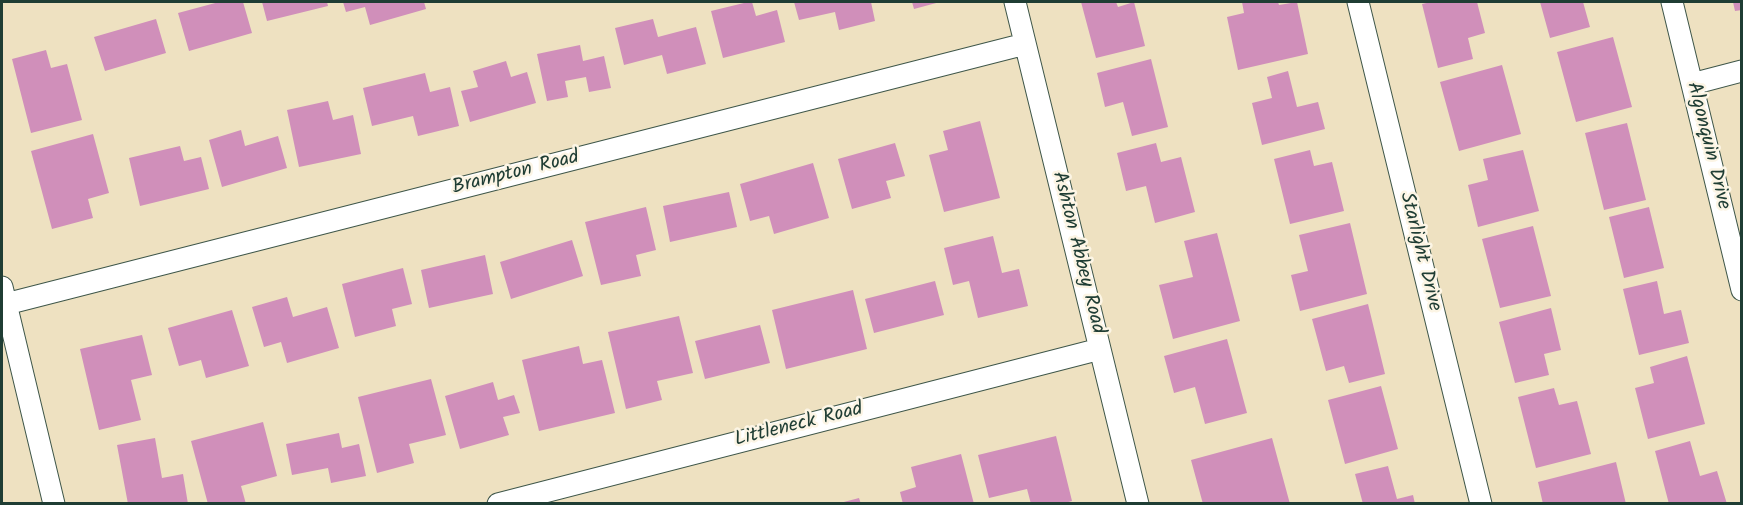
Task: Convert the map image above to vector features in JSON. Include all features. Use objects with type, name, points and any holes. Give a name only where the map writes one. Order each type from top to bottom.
[{"type":"street","name":"Ashton Abbey Road","points":[[1016,2],[1138,504]]},
{"type":"street","name":"Starlight Drive","points":[[1358,2],[1481,504]]},
{"type":"street","name":"Algonquin Drive","points":[[1672,2],[1742,290]]},
{"type":"street","name":"Brampton Road","points":[[4,296],[1025,44]]},
{"type":"street","points":[[1692,84],[1742,71]]},
{"type":"street","points":[[4,296],[54,504]]},
{"type":"street","name":"Littleneck Road","points":[[498,504],[1100,349]]},
{"type":"building","points":[[219,2],[243,2],[252,33],[189,51],[178,13]]},
{"type":"building","points":[[262,2],[327,2],[328,6],[267,21]]},
{"type":"building","points":[[343,2],[424,2],[426,9],[370,25],[365,7],[346,12]]},
{"type":"building","points":[[752,2],[756,16],[777,10],[785,42],[723,58],[711,11]]},
{"type":"building","points":[[794,2],[871,2],[875,21],[839,30],[835,12],[799,20]]},
{"type":"building","points":[[912,2],[940,2],[914,9]]},
{"type":"building","points":[[1081,2],[1116,2],[1118,7],[1134,2],[1145,46],[1096,58]]},
{"type":"building","points":[[1242,2],[1278,2],[1279,5],[1297,2],[1308,54],[1238,70],[1227,17],[1244,13]]},
{"type":"building","points":[[1477,2],[1485,33],[1468,38],[1473,59],[1438,68],[1422,4]]},
{"type":"building","points":[[1540,2],[1583,2],[1590,27],[1550,38]]},
{"type":"building","points":[[1733,2],[1742,2],[1742,10],[1735,11]]},
{"type":"building","points":[[156,19],[166,53],[105,71],[94,37]]},
{"type":"building","points":[[653,19],[658,37],[696,27],[706,64],[667,74],[662,55],[624,65],[615,28]]},
{"type":"building","points":[[1613,37],[1632,107],[1576,122],[1557,52]]},
{"type":"building","points":[[580,45],[583,61],[604,56],[611,88],[589,92],[586,77],[565,81],[568,97],[547,101],[537,54]]},
{"type":"building","points":[[46,50],[51,68],[67,64],[82,120],[31,133],[12,59]]},
{"type":"building","points":[[1151,59],[1168,127],[1132,136],[1123,102],[1105,107],[1097,73]]},
{"type":"building","points":[[506,61],[511,77],[527,72],[536,103],[470,122],[461,91],[478,87],[473,71]]},
{"type":"building","points":[[1502,65],[1521,134],[1459,151],[1440,82]]},
{"type":"building","points":[[1288,71],[1297,107],[1318,102],[1325,129],[1262,145],[1252,103],[1272,98],[1267,77]]},
{"type":"building","points":[[425,73],[430,92],[450,87],[459,126],[418,136],[413,116],[372,126],[363,88]]},
{"type":"building","points":[[328,101],[333,120],[353,115],[361,154],[299,167],[287,110]]},
{"type":"building","points":[[980,121],[1000,198],[944,212],[929,155],[948,150],[943,131]]},
{"type":"building","points":[[1627,123],[1646,200],[1604,210],[1585,133]]},
{"type":"building","points":[[241,130],[245,146],[278,136],[287,168],[222,187],[209,140]]},
{"type":"building","points":[[93,134],[109,193],[88,199],[93,218],[52,229],[31,151]]},
{"type":"building","points":[[895,143],[905,176],[886,181],[891,198],[852,209],[838,159]]},
{"type":"building","points":[[1156,143],[1161,162],[1181,157],[1195,212],[1155,223],[1146,186],[1126,191],[1117,153]]},
{"type":"building","points":[[180,146],[184,161],[201,157],[209,189],[140,206],[129,158]]},
{"type":"building","points":[[1310,150],[1314,166],[1332,162],[1344,211],[1290,224],[1274,159]]},
{"type":"building","points":[[1523,150],[1539,211],[1478,227],[1468,185],[1488,180],[1483,159]]},
{"type":"building","points":[[813,163],[829,218],[774,234],[769,216],[750,221],[740,184]]},
{"type":"building","points":[[729,192],[737,227],[670,242],[663,206]]},
{"type":"building","points":[[646,207],[656,250],[636,255],[641,276],[601,285],[585,222]]},
{"type":"building","points":[[1649,207],[1664,268],[1624,278],[1609,217]]},
{"type":"building","points":[[1350,223],[1367,294],[1300,311],[1291,275],[1308,271],[1299,235]]},
{"type":"building","points":[[1533,226],[1551,296],[1500,308],[1482,239]]},
{"type":"building","points":[[1217,233],[1240,321],[1173,339],[1159,285],[1193,277],[1184,241]]},
{"type":"building","points":[[993,236],[1002,273],[1019,269],[1028,306],[978,318],[969,281],[953,285],[944,248]]},
{"type":"building","points":[[572,240],[583,276],[511,299],[500,262]]},
{"type":"building","points":[[485,255],[493,294],[429,308],[421,270]]},
{"type":"building","points":[[403,268],[412,304],[392,309],[396,326],[355,337],[342,284]]},
{"type":"building","points":[[935,281],[944,315],[874,333],[865,299]]},
{"type":"building","points":[[1657,281],[1664,314],[1681,310],[1689,343],[1639,355],[1623,289]]},
{"type":"building","points":[[853,290],[867,349],[786,369],[772,310]]},
{"type":"building","points":[[287,297],[293,317],[327,307],[339,348],[287,363],[281,342],[264,347],[252,307]]},
{"type":"building","points":[[1368,304],[1385,374],[1349,383],[1344,366],[1326,371],[1312,319]]},
{"type":"building","points":[[1551,308],[1561,350],[1544,354],[1549,375],[1515,383],[1499,322]]},
{"type":"building","points":[[232,310],[249,366],[206,378],[201,360],[179,366],[168,328]]},
{"type":"building","points":[[679,316],[693,373],[657,381],[662,400],[626,409],[608,332]]},
{"type":"building","points":[[760,325],[770,363],[705,379],[695,341]]},
{"type":"building","points":[[142,335],[152,375],[131,380],[141,420],[99,430],[80,349]]},
{"type":"building","points":[[1227,339],[1247,413],[1205,424],[1195,387],[1174,393],[1164,356]]},
{"type":"building","points":[[579,346],[583,364],[602,360],[615,413],[539,431],[522,360]]},
{"type":"building","points":[[1687,356],[1705,424],[1648,439],[1635,388],[1654,383],[1650,367]]},
{"type":"building","points":[[431,379],[446,435],[409,444],[414,463],[377,473],[358,397]]},
{"type":"building","points":[[493,382],[498,400],[514,395],[520,413],[503,417],[509,435],[460,449],[445,396]]},
{"type":"building","points":[[1381,386],[1398,449],[1345,464],[1328,400]]},
{"type":"building","points":[[1554,388],[1559,405],[1577,401],[1591,454],[1536,468],[1518,397]]},
{"type":"building","points":[[263,422],[277,476],[241,486],[246,504],[208,504],[191,441]]},
{"type":"building","points":[[339,433],[342,448],[359,444],[366,476],[331,483],[328,468],[292,475],[286,444]]},
{"type":"building","points":[[1056,436],[1072,501],[1061,504],[1031,504],[1027,489],[989,498],[978,455]]},
{"type":"building","points":[[155,438],[162,478],[183,474],[188,504],[128,504],[117,445]]},
{"type":"building","points":[[1272,438],[1290,504],[1203,504],[1191,460]]},
{"type":"building","points":[[1690,441],[1700,476],[1717,471],[1727,504],[1669,504],[1655,451]]},
{"type":"building","points":[[961,454],[974,504],[903,504],[900,492],[916,487],[911,467]]},
{"type":"building","points":[[1616,462],[1626,504],[1543,504],[1538,482]]},
{"type":"building","points":[[1388,466],[1397,499],[1413,495],[1415,504],[1363,504],[1355,474]]},
{"type":"building","points":[[859,498],[861,504],[840,504],[840,503]]}]
